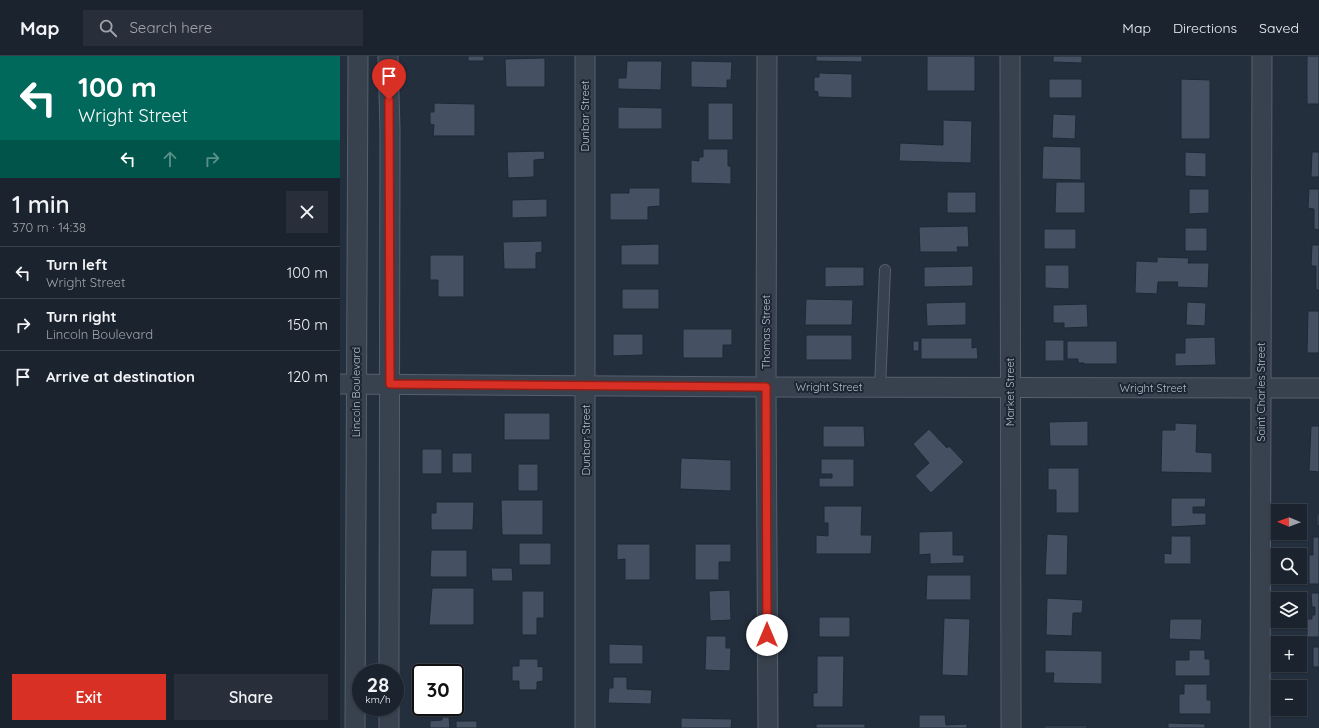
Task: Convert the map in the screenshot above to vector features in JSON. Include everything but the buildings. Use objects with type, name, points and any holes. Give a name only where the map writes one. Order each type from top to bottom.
[{"type":"street","name":"Lincoln Boulevard","points":[[355,728],[348,384],[358,56]]},
{"type":"street","points":[[388,56],[390,130],[389,664]]},
{"type":"street","name":"Dunbar Street","points":[[585,56],[585,728]]},
{"type":"street","name":"Thomas Street","points":[[767,56],[766,387],[768,728]]},
{"type":"street","name":"Market Street","points":[[1010,56],[1011,728]]},
{"type":"street","name":"Saint Charles Street","points":[[1260,728],[1262,56]]},
{"type":"street","name":"Wright Street","points":[[348,384],[880,388],[1319,388]]},
{"type":"street","points":[[389,716],[389,728]]},
{"type":"lane","points":[[880,388],[885,270]]},
{"type":"route","points":[[389,100],[390,384],[766,387],[767,635]]}]
